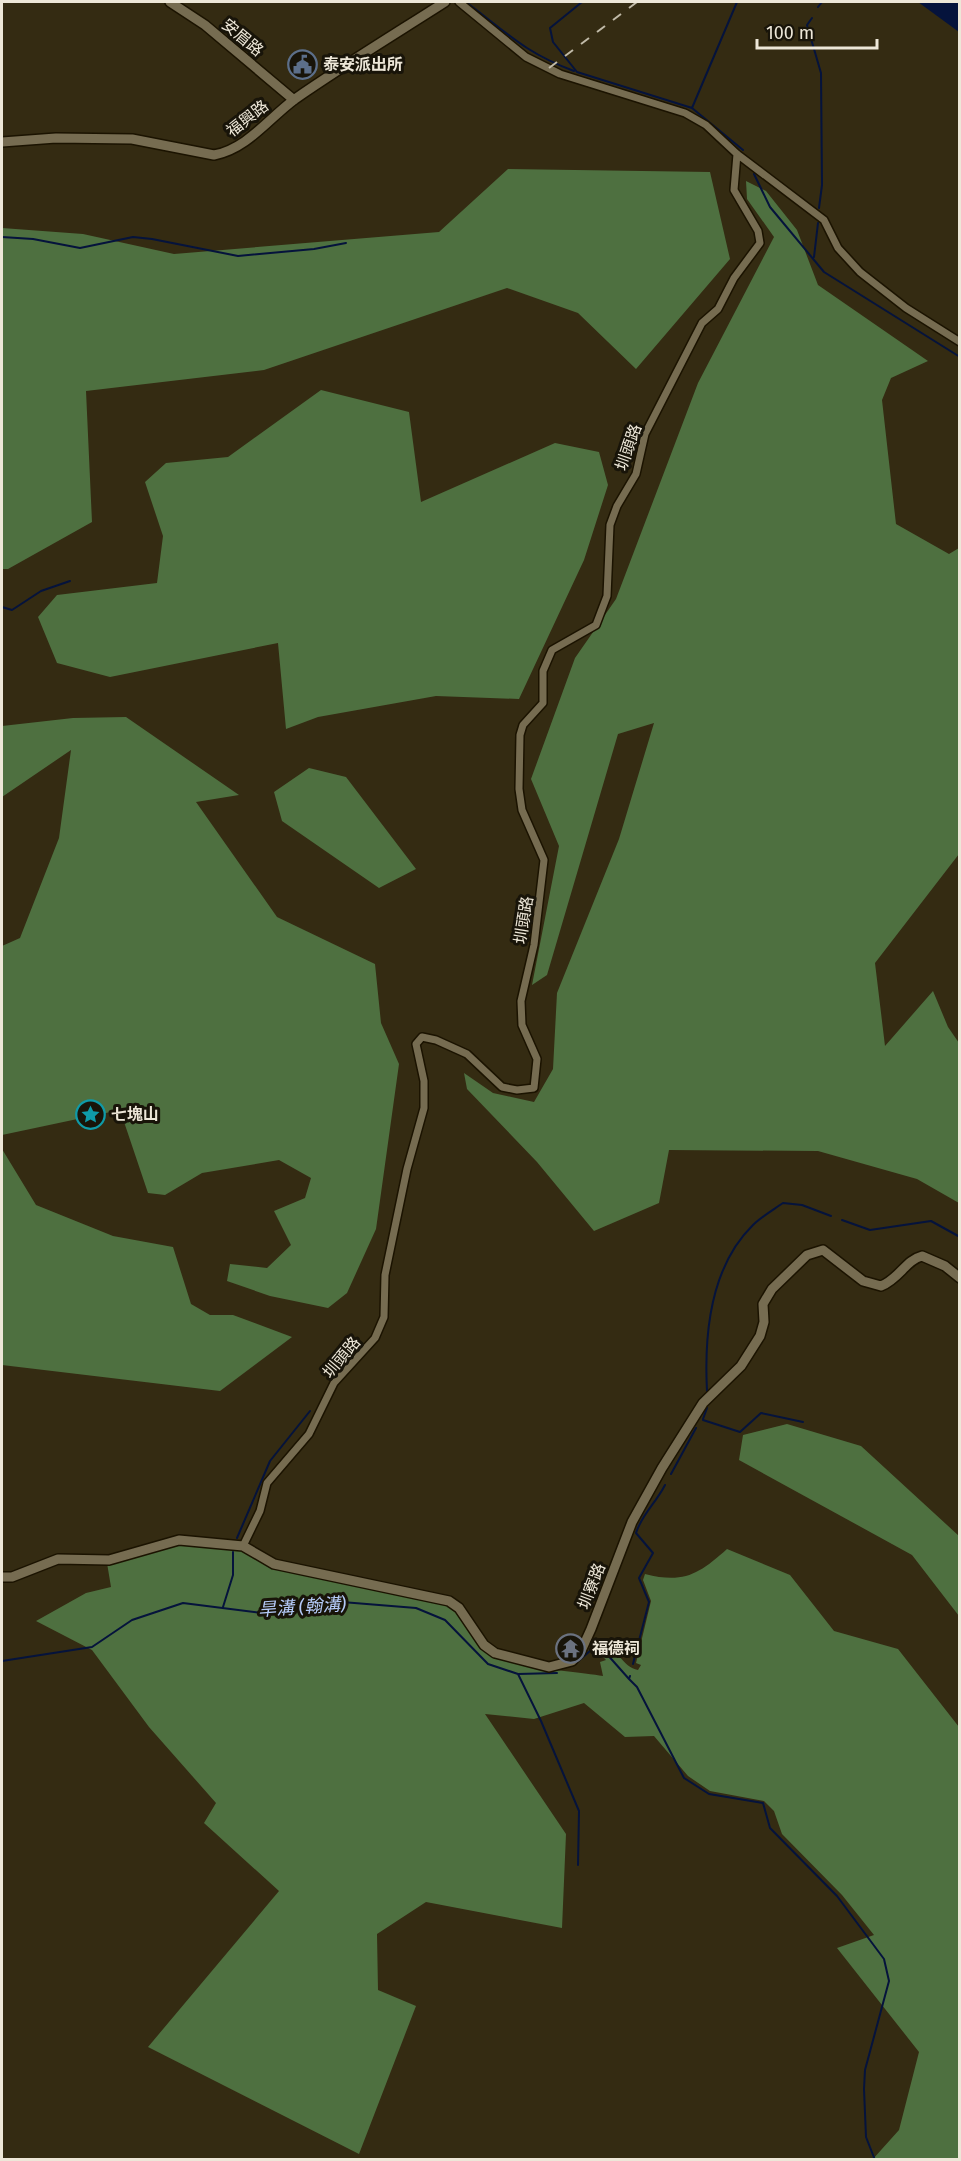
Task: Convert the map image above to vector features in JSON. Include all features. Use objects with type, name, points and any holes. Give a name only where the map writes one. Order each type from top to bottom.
[{"type":"street","name":"安眉路","points":[[170,2],[205,25],[294,100]]},
{"type":"street","name":"福興路","points":[[2,142],[56,138],[132,139],[214,155],[241,144],[294,100],[445,2]]},
{"type":"street","points":[[459,2],[526,57],[560,74],[685,113],[706,125],[737,154],[824,220],[838,248],[860,272],[906,308],[960,342]]},
{"type":"street","name":"圳頭路","points":[[243,1546],[260,1511],[267,1484],[309,1434],[334,1383],[375,1338],[384,1317],[387,1264],[407,1169],[424,1108],[424,1081],[416,1044],[422,1037],[436,1040],[467,1054],[502,1087],[517,1090],[534,1088],[537,1059],[522,1025],[520,1001],[534,945],[544,860],[522,810],[519,789],[520,735],[523,724],[543,703],[543,671],[552,650],[596,625],[607,596],[610,525],[617,506],[636,474],[645,434],[702,322],[718,309],[734,278],[760,243],[758,231],[734,190],[737,154]]},
{"type":"street","name":"圳寮路","points":[[2,1576],[12,1577],[58,1558],[109,1560],[179,1540],[243,1546],[274,1564],[449,1601],[459,1608],[484,1645],[495,1653],[549,1667],[572,1661],[581,1651],[591,1629],[632,1522],[704,1403],[741,1366],[760,1336],[764,1322],[763,1304],[772,1289],[807,1255],[823,1250],[863,1281],[881,1286],[897,1278],[915,1258],[922,1256],[945,1266],[960,1278]]},
{"type":"green space","points":[[508,169],[710,172],[730,259],[636,369],[578,313],[507,288],[264,370],[86,391],[92,522],[8,569],[2,569],[2,228],[83,234],[174,254],[439,232]]},
{"type":"green space","points":[[746,181],[766,191],[797,230],[818,285],[928,361],[891,378],[882,400],[896,524],[949,554],[959,548],[959,854],[875,963],[885,1046],[933,991],[948,1027],[959,1043],[959,1203],[917,1179],[818,1151],[669,1150],[659,1203],[594,1231],[537,1162],[467,1089],[464,1073],[493,1093],[534,1102],[553,1069],[557,993],[619,839],[654,723],[618,734],[547,975],[532,985],[559,846],[531,779],[575,658],[616,599],[698,383],[774,237],[747,199]]},
{"type":"green space","points":[[321,390],[409,412],[421,502],[555,443],[599,452],[608,485],[584,560],[519,699],[436,696],[318,717],[286,729],[278,643],[110,677],[57,663],[38,617],[57,595],[157,583],[163,536],[145,482],[166,463],[228,457]]},
{"type":"green space","points":[[126,717],[239,795],[196,802],[277,917],[375,964],[381,1023],[399,1064],[376,1229],[347,1293],[328,1308],[270,1296],[227,1281],[230,1264],[267,1268],[291,1245],[274,1211],[305,1198],[311,1178],[279,1160],[202,1173],[165,1195],[148,1193],[120,1110],[2,1135],[2,946],[20,938],[59,838],[71,750],[2,797],[2,726],[73,718]]},
{"type":"green space","points":[[309,768],[346,777],[416,869],[379,888],[282,821],[274,792]]},
{"type":"green space","points":[[2,1149],[36,1205],[113,1236],[173,1247],[191,1304],[210,1315],[233,1315],[292,1337],[220,1391],[2,1365]]},
{"type":"green space","points":[[787,1424],[861,1446],[959,1536],[959,1616],[912,1555],[739,1460],[743,1435]]},
{"type":"green space","points":[[179,1543],[244,1550],[274,1567],[448,1605],[460,1615],[490,1653],[498,1658],[526,1665],[603,1676],[600,1662],[606,1660],[596,1649],[602,1641],[606,1640],[628,1665],[638,1670],[641,1665],[636,1663],[651,1601],[643,1580],[645,1574],[670,1578],[690,1575],[708,1565],[727,1549],[790,1575],[834,1631],[898,1649],[959,1727],[959,2159],[873,2159],[899,2130],[919,2052],[837,1948],[874,1935],[842,1895],[782,1834],[774,1811],[764,1801],[710,1791],[688,1776],[654,1736],[625,1737],[584,1703],[534,1719],[485,1714],[566,1834],[562,1928],[426,1902],[377,1934],[378,1990],[416,2006],[359,2154],[148,2047],[279,1891],[204,1823],[216,1803],[149,1727],[92,1650],[36,1621],[86,1593],[111,1587],[107,1563]]},
{"type":"water","points":[[918,2],[959,2],[959,32]]},
{"type":"waterway","points":[[466,2],[529,49],[574,71]]},
{"type":"waterway","points":[[582,2],[550,28],[553,42],[577,72],[692,108],[743,150]]},
{"type":"waterway","points":[[692,108],[737,2]]},
{"type":"waterway","points":[[818,7],[822,2]]},
{"type":"waterway","points":[[812,18],[807,25],[821,73],[822,185],[819,208]]},
{"type":"waterway","points":[[754,174],[770,207],[824,272],[960,357]]},
{"type":"waterway","points":[[814,257],[818,223]]},
{"type":"waterway","points":[[2,237],[33,239],[80,248],[133,237],[238,256],[314,249],[346,243]]},
{"type":"waterway","points":[[2,607],[12,610],[41,591],[70,581]]},
{"type":"waterway","name":"旱溝 (翰溝)","points":[[707,1391],[707,1347],[713,1302],[727,1261],[739,1242],[756,1222],[783,1203],[802,1205],[831,1216]]},
{"type":"waterway","name":"旱溝 (翰溝)","points":[[842,1220],[870,1230],[931,1221],[960,1237]]},
{"type":"waterway","name":"旱溝 (翰溝)","points":[[703,1419],[707,1408]]},
{"type":"waterway","points":[[237,1538],[270,1461],[310,1411]]},
{"type":"waterway","points":[[703,1420],[740,1432],[761,1413],[803,1422]]},
{"type":"waterway","name":"旱溝 (翰溝)","points":[[671,1474],[696,1428]]},
{"type":"waterway","name":"旱溝 (翰溝)","points":[[633,1664],[649,1602],[639,1578],[653,1553],[636,1533],[665,1485]]},
{"type":"waterway","points":[[223,1607],[233,1575],[233,1552]]},
{"type":"waterway","name":"旱溝 (翰溝)","points":[[2,1661],[92,1647],[132,1620],[183,1603],[262,1613],[342,1602],[416,1608],[445,1620],[488,1664],[518,1674],[557,1673]]},
{"type":"waterway","name":"旱溝 (翰溝)","points":[[576,1663],[598,1644],[629,1679],[630,1676]]},
{"type":"waterway","points":[[518,1674],[541,1721],[579,1811],[578,1865]]},
{"type":"waterway","points":[[629,1679],[637,1687],[684,1778],[709,1794],[763,1803],[770,1828],[837,1896],[884,1959],[889,1981],[865,2070],[864,2089],[866,2137],[875,2160]]},
{"type":"railway","points":[[549,68],[637,2]]},
{"type":"place","name":"泰安派出所","points":[[302,64]]},
{"type":"place","name":"七塊山","points":[[90,1114]]},
{"type":"place","name":"福德祠","points":[[571,1648]]}]
